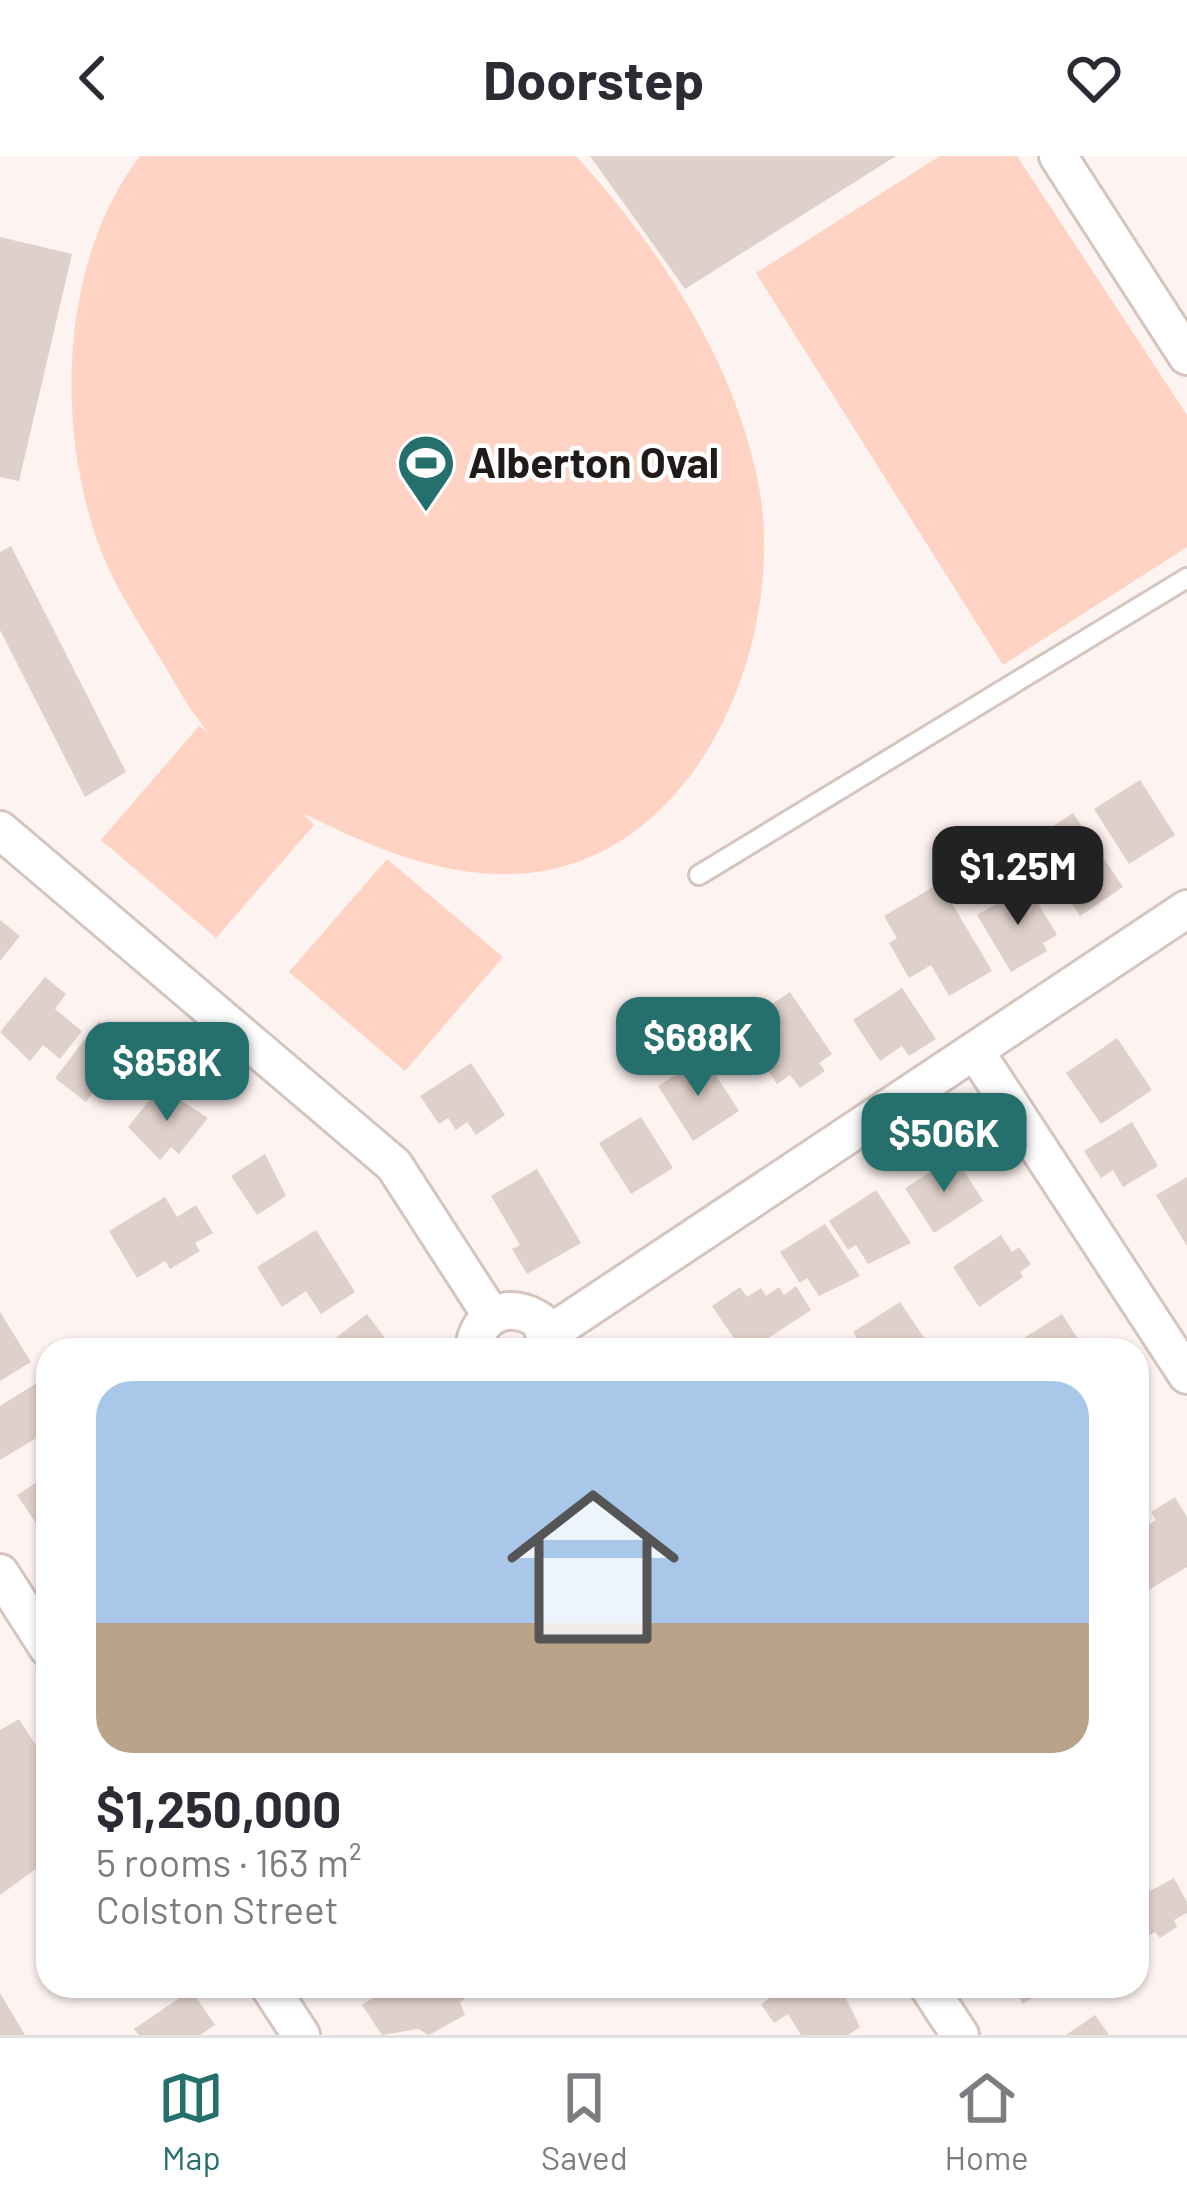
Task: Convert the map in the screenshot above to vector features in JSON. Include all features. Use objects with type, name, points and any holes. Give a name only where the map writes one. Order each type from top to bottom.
[{"type":"street","points":[[1058,156],[1187,356]]},
{"type":"street","points":[[0,830],[394,1165],[491,1315]]},
{"type":"street","points":[[555,1338],[1187,909]]},
{"type":"street","points":[[975,1052],[1187,1375]]},
{"type":"street","points":[[477,1338],[491,1315],[517,1309],[530,1313],[546,1338]]},
{"type":"street","points":[[0,1573],[36,1629]]},
{"type":"street","points":[[277,1998],[301,2035]]},
{"type":"street","points":[[936,1998],[960,2035]]},
{"type":"lane","points":[[699,875],[1187,578]]},
{"type":"shaded area","name":"Alberton Oval","points":[[140,156],[576,156],[635,227],[688,305],[730,389],[757,477],[764,540],[759,606],[744,672],[717,734],[680,789],[632,833],[576,863],[510,874],[482,873],[403,856],[303,813],[314,825],[216,938],[101,840],[199,726],[208,732],[107,565],[86,504],[76,453],[73,348],[80,296],[93,245],[113,198]]},
{"type":"shaded area","points":[[940,156],[1017,156],[1187,415],[1187,547],[1003,665],[756,273]]},
{"type":"shaded area","points":[[387,859],[503,957],[405,1071],[289,972]]},
{"type":"building","points":[[590,156],[896,156],[685,289]]},
{"type":"building","points":[[0,237],[72,254],[19,481],[0,477]]},
{"type":"building","points":[[11,546],[126,772],[85,797],[0,630],[0,552]]},
{"type":"building","points":[[1140,780],[1175,835],[1129,864],[1094,809]]},
{"type":"building","points":[[1073,813],[1123,887],[1080,916],[1031,841]]},
{"type":"building","points":[[940,883],[992,971],[949,996],[931,965],[909,978],[889,943],[897,938],[884,916]]},
{"type":"building","points":[[1027,885],[1057,935],[1043,943],[1047,951],[1011,972],[977,915]]},
{"type":"building","points":[[0,920],[20,936],[0,961]]},
{"type":"building","points":[[45,977],[66,994],[55,1009],[82,1031],[60,1059],[43,1045],[30,1061],[0,1032]]},
{"type":"building","points":[[902,988],[936,1039],[909,1056],[902,1046],[880,1061],[853,1020]]},
{"type":"building","points":[[790,992],[832,1054],[819,1063],[825,1071],[800,1088],[790,1075],[777,1084],[738,1027]]},
{"type":"building","points":[[99,1021],[121,1038],[107,1057],[125,1071],[107,1093],[98,1086],[86,1102],[55,1078]]},
{"type":"building","points":[[1117,1038],[1152,1090],[1101,1124],[1066,1073]]},
{"type":"building","points":[[704,1057],[739,1111],[693,1141],[658,1086]]},
{"type":"building","points":[[471,1063],[505,1115],[476,1135],[467,1122],[456,1130],[448,1118],[439,1124],[420,1096]]},
{"type":"building","points":[[160,1087],[208,1118],[179,1154],[171,1147],[160,1160],[128,1127]]},
{"type":"building","points":[[641,1117],[673,1168],[631,1194],[599,1143]]},
{"type":"building","points":[[1132,1122],[1158,1166],[1123,1187],[1113,1170],[1101,1178],[1084,1151]]},
{"type":"building","points":[[265,1154],[286,1196],[257,1215],[231,1176]]},
{"type":"building","points":[[955,1157],[983,1201],[934,1233],[905,1188]]},
{"type":"building","points":[[537,1169],[581,1243],[527,1274],[512,1249],[520,1245],[491,1196]]},
{"type":"building","points":[[1187,1177],[1187,1246],[1156,1195]]},
{"type":"building","points":[[876,1190],[911,1243],[868,1264],[856,1245],[848,1250],[829,1221]]},
{"type":"building","points":[[165,1197],[177,1217],[196,1205],[213,1233],[195,1243],[200,1251],[170,1269],[165,1261],[137,1278],[109,1231]]},
{"type":"building","points":[[825,1224],[860,1276],[819,1296],[807,1278],[800,1283],[780,1252]]},
{"type":"building","points":[[316,1230],[355,1292],[321,1314],[306,1291],[282,1307],[257,1267]]},
{"type":"building","points":[[1001,1235],[1012,1252],[1019,1247],[1031,1264],[1020,1272],[1023,1277],[979,1307],[953,1267]]},
{"type":"building","points":[[796,1286],[811,1310],[768,1338],[734,1338],[712,1306],[740,1287],[747,1297],[761,1288],[766,1296],[779,1287],[784,1295]]},
{"type":"building","points":[[900,1302],[924,1338],[857,1338],[853,1332]]},
{"type":"building","points":[[0,1312],[31,1362],[0,1381]]},
{"type":"building","points":[[367,1314],[385,1338],[336,1338]]},
{"type":"building","points":[[1062,1314],[1077,1338],[1024,1338]]},
{"type":"building","points":[[36,1384],[36,1438],[0,1460],[0,1406]]},
{"type":"building","points":[[36,1483],[36,1523],[17,1495]]},
{"type":"building","points":[[1175,1497],[1187,1517],[1187,1567],[1149,1590],[1149,1524],[1156,1520],[1151,1512]]},
{"type":"building","points":[[19,1719],[36,1745],[36,1869],[0,1895],[0,1730]]},
{"type":"building","points":[[1174,1878],[1187,1902],[1187,1913],[1174,1920],[1177,1927],[1160,1938],[1155,1932],[1149,1935],[1149,1890]]},
{"type":"building","points":[[0,1993],[25,2035],[0,2035]]},
{"type":"building","points":[[179,1998],[196,1998],[215,2025],[200,2035],[139,2035],[134,2029]]},
{"type":"building","points":[[373,1998],[466,1998],[460,2002],[465,2015],[429,2035],[418,2029],[382,2035],[362,2005]]},
{"type":"building","points":[[770,1998],[846,1998],[860,2027],[848,2035],[801,2035],[788,2014],[774,2023],[761,2004]]},
{"type":"building","points":[[1095,2015],[1109,2035],[1066,2035]]},
{"type":"place","name":"Alberton Oval","points":[[426,514]]}]
